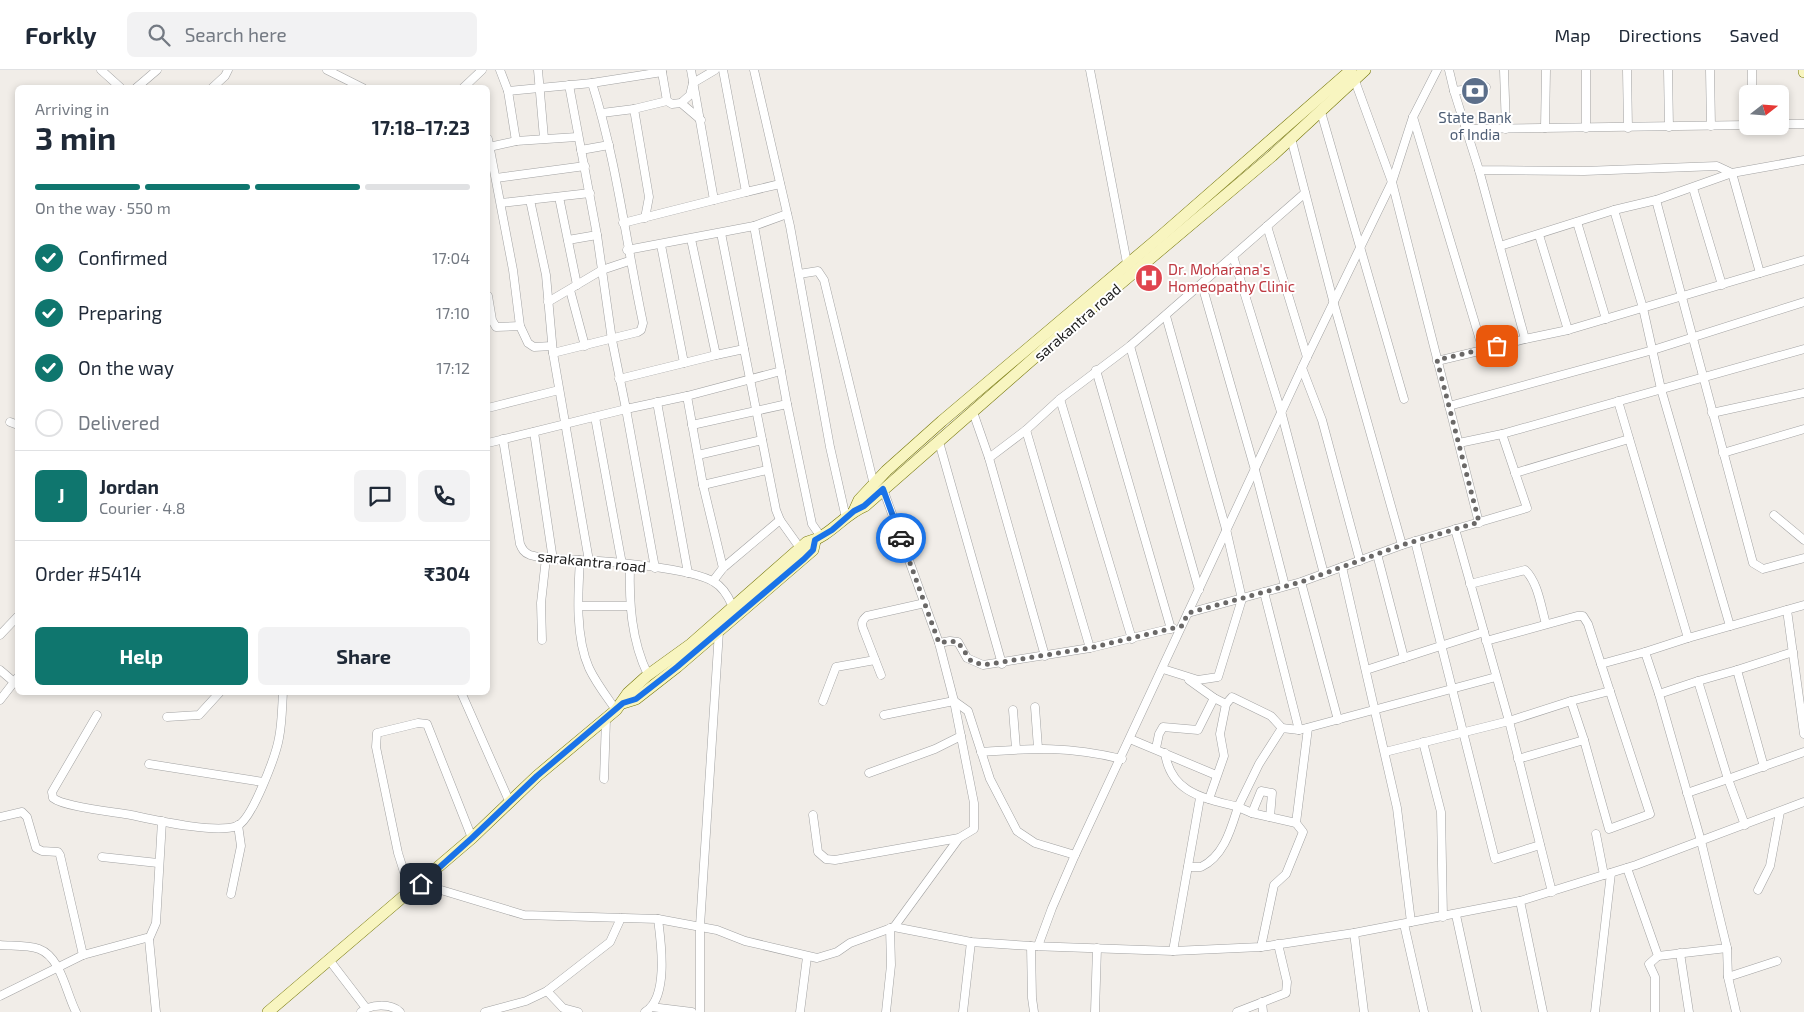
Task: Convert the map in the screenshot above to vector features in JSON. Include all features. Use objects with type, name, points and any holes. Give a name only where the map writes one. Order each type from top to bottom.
[{"type":"street","points":[[101,70],[118,85]]},
{"type":"street","points":[[140,85],[157,70]]},
{"type":"street","points":[[215,85],[225,76],[228,70]]},
{"type":"street","points":[[327,70],[357,85]]},
{"type":"street","points":[[467,85],[482,70]]},
{"type":"street","points":[[500,70],[508,91],[516,141]]},
{"type":"street","points":[[538,70],[544,138]]},
{"type":"street","points":[[691,70],[714,200]]},
{"type":"street","points":[[602,113],[634,109],[667,101],[672,104],[681,103],[690,95],[693,83],[715,70]]},
{"type":"street","points":[[723,70],[746,192]]},
{"type":"street","points":[[754,70],[787,214],[830,447],[850,514]]},
{"type":"street","points":[[1090,70],[1127,263]]},
{"type":"street","name":"sarakantra road","points":[[878,487],[942,421],[1127,263],[1353,75],[1365,70]]},
{"type":"street","points":[[1034,1012],[1032,998],[1035,946],[1075,855],[1122,759],[1226,529],[1392,182],[1413,117],[1437,70]]},
{"type":"street","points":[[1449,70],[1479,170],[1525,339]]},
{"type":"street","points":[[1504,70],[1506,129]]},
{"type":"street","points":[[1545,128],[1546,70]]},
{"type":"street","points":[[1586,70],[1586,128]]},
{"type":"street","points":[[1627,70],[1628,128]]},
{"type":"street","points":[[1668,70],[1669,127]]},
{"type":"street","points":[[1710,70],[1711,126]]},
{"type":"street","points":[[1752,70],[1752,85]]},
{"type":"street","points":[[508,91],[541,90],[592,83],[629,74],[661,71],[667,101]]},
{"type":"street","points":[[1353,75],[1392,182],[1479,522]]},
{"type":"street","name":"sarakantra road","points":[[802,554],[813,550],[818,539],[850,514],[859,500],[939,442],[1321,112],[1353,75]]},
{"type":"street","points":[[474,78],[475,85]]},
{"type":"street","points":[[577,137],[516,141],[490,147],[501,203],[520,326],[528,343],[534,347],[553,350],[585,346],[638,332],[642,327],[627,250],[621,196],[602,113],[592,83]]},
{"type":"street","points":[[569,85],[577,137],[590,193],[612,340],[655,568]]},
{"type":"street","points":[[1454,91],[1486,87]]},
{"type":"street","points":[[681,103],[701,120]]},
{"type":"street","points":[[634,109],[649,197],[645,218]]},
{"type":"street","points":[[1321,112],[1404,399]]},
{"type":"street","points":[[1413,117],[1483,350]]},
{"type":"street","points":[[1789,124],[1804,124]]},
{"type":"street","points":[[1466,129],[1739,125]]},
{"type":"street","points":[[1291,138],[1334,304],[1402,545]]},
{"type":"street","points":[[580,150],[609,145]]},
{"type":"street","points":[[1500,246],[1614,210],[1656,200],[1732,173],[1804,160]]},
{"type":"street","points":[[490,187],[497,183],[585,166]]},
{"type":"street","points":[[1479,170],[1584,171],[1717,166],[1732,173],[1760,273]]},
{"type":"street","points":[[623,223],[780,184]]},
{"type":"street","points":[[1693,188],[1722,285]]},
{"type":"street","points":[[501,203],[590,193]]},
{"type":"street","points":[[989,458],[1026,430],[1096,370],[1130,346],[1166,316],[1305,193]]},
{"type":"street","points":[[559,197],[577,285]]},
{"type":"street","points":[[530,200],[546,275],[553,350],[564,424],[589,561]]},
{"type":"street","points":[[1656,200],[1753,563],[1763,569],[1804,558]]},
{"type":"street","points":[[1614,210],[1643,308],[1661,389],[1730,626]]},
{"type":"street","points":[[627,250],[662,245],[754,226],[787,214]]},
{"type":"street","points":[[1577,222],[1606,319]]},
{"type":"street","points":[[754,226],[787,404],[812,524],[818,539]]},
{"type":"street","points":[[1267,226],[1307,357]]},
{"type":"street","points":[[721,233],[757,410],[767,470],[780,520],[802,554]]},
{"type":"street","points":[[1539,234],[1568,330]]},
{"type":"street","points":[[568,240],[597,235]]},
{"type":"street","points":[[691,239],[716,355]]},
{"type":"street","points":[[662,245],[684,363]]},
{"type":"street","points":[[1233,256],[1282,415],[1324,574]]},
{"type":"street","points":[[1437,360],[1568,330],[1804,260]]},
{"type":"street","points":[[548,302],[602,270],[630,261]]},
{"type":"street","points":[[799,274],[818,271],[824,280],[878,487],[925,602],[939,643],[954,701],[975,819],[974,829],[959,838],[845,860],[826,859],[818,852],[813,815]]},
{"type":"street","points":[[1202,285],[1286,586]]},
{"type":"street","points":[[570,290],[585,346]]},
{"type":"street","points":[[1449,406],[1653,350],[1804,302]]},
{"type":"street","points":[[490,308],[492,320],[496,327],[520,326]]},
{"type":"street","points":[[1166,316],[1226,529],[1242,598],[1218,677],[1198,680],[1185,678]]},
{"type":"street","points":[[1130,346],[1199,590]]},
{"type":"street","points":[[619,379],[744,349]]},
{"type":"street","points":[[1459,443],[1502,434],[1804,349],[1804,357]]},
{"type":"street","points":[[1302,368],[1322,420],[1360,561]]},
{"type":"street","points":[[1096,370],[1171,629]]},
{"type":"street","points":[[490,442],[687,396],[781,371]]},
{"type":"street","points":[[490,407],[559,390]]},
{"type":"street","points":[[1712,413],[1804,393]]},
{"type":"street","points":[[687,396],[703,485],[723,568]]},
{"type":"street","points":[[1060,399],[1132,639]]},
{"type":"street","points":[[1618,401],[1688,638]]},
{"type":"street","points":[[657,402],[688,573]]},
{"type":"street","points":[[692,425],[787,404]]},
{"type":"street","points":[[972,412],[989,458],[1044,656]]},
{"type":"street","points":[[595,417],[622,564]]},
{"type":"street","points":[[1723,453],[1804,429]]},
{"type":"street","points":[[1026,430],[1090,648]]},
{"type":"street","points":[[534,432],[550,559],[540,603],[542,640]]},
{"type":"street","points":[[1188,613],[1301,582],[1402,545],[1527,508],[1502,434]]},
{"type":"street","points":[[1515,473],[1629,438]]},
{"type":"street","name":"sarakantra road","points":[[503,439],[520,544],[523,551],[550,559],[622,564],[688,573],[714,581]]},
{"type":"street","points":[[698,455],[762,440]]},
{"type":"street","points":[[939,442],[1002,664]]},
{"type":"street","points":[[703,485],[767,470]]},
{"type":"street","points":[[1774,515],[1804,540]]},
{"type":"street","points":[[732,605],[723,589],[714,581],[723,568],[780,520]]},
{"type":"street","points":[[1455,529],[1508,721],[1552,892]]},
{"type":"street","points":[[1415,541],[1496,859],[1540,845]]},
{"type":"street","points":[[268,1012],[330,961],[367,926],[421,884],[537,776],[606,719],[619,707],[628,693],[648,675],[691,644],[732,605],[802,554]]},
{"type":"street","points":[[619,707],[636,699],[719,631],[802,554]]},
{"type":"street","points":[[1377,554],[1404,658]]},
{"type":"street","points":[[580,560],[579,606],[585,658],[590,669],[619,707]]},
{"type":"street","points":[[630,565],[630,606],[635,639],[648,675]]},
{"type":"street","points":[[1342,567],[1397,808],[1407,923],[1424,1012]]},
{"type":"street","points":[[1470,584],[1525,570],[1530,574],[1546,624]]},
{"type":"street","points":[[1301,582],[1338,720]]},
{"type":"street","points":[[1264,592],[1299,730]]},
{"type":"street","points":[[882,675],[864,631],[863,619],[867,616],[925,602]]},
{"type":"street","points":[[1601,664],[1804,605]]},
{"type":"street","points":[[579,606],[630,606]]},
{"type":"street","points":[[1787,610],[1804,734]]},
{"type":"street","points":[[1486,641],[1577,616],[1586,618],[1650,814],[1609,830],[1571,701]]},
{"type":"street","points":[[0,635],[15,619]]},
{"type":"street","points":[[939,643],[958,642],[967,658],[976,664],[1002,664],[1090,648],[1182,626]]},
{"type":"street","points":[[700,1012],[700,926],[719,631]]},
{"type":"street","points":[[1366,670],[1484,632]]},
{"type":"street","points":[[1645,652],[1701,841],[1727,948],[1728,977],[1736,1012]]},
{"type":"street","points":[[1659,694],[1793,652]]},
{"type":"street","points":[[823,701],[836,667],[875,660]]},
{"type":"street","points":[[1163,668],[1185,678],[1226,704]]},
{"type":"street","points":[[0,670],[15,679]]},
{"type":"street","points":[[1737,670],[1764,767]]},
{"type":"street","points":[[1209,799],[1224,756],[1220,734],[1226,704],[1232,696],[1271,716],[1282,728],[1299,730],[1376,711],[1496,677]]},
{"type":"street","points":[[0,700],[15,681]]},
{"type":"street","points":[[1698,681],[1728,779],[1745,825]]},
{"type":"street","points":[[1385,752],[1508,721],[1571,701],[1610,692]]},
{"type":"street","points":[[167,716],[199,715],[217,695]]},
{"type":"street","points":[[97,715],[52,792],[54,798],[71,804],[162,821],[219,828],[238,825],[247,817],[274,760],[279,740],[283,695]]},
{"type":"street","points":[[462,695],[510,803]]},
{"type":"street","points":[[1156,748],[1159,734],[1164,727],[1198,730],[1214,698]]},
{"type":"street","points":[[884,715],[954,701],[968,711],[990,779],[1018,831],[1035,843],[1075,855]]},
{"type":"street","points":[[1035,706],[1038,748]]},
{"type":"street","points":[[1013,710],[1016,749]]},
{"type":"street","points":[[604,779],[606,719]]},
{"type":"street","points":[[410,891],[398,853],[376,747],[377,733],[418,723],[427,724],[472,838]]},
{"type":"street","points":[[1188,867],[1201,867],[1215,856],[1228,838],[1238,807],[1259,764],[1282,728]]},
{"type":"street","points":[[1296,823],[1308,728]]},
{"type":"street","points":[[869,773],[904,761],[961,736]]},
{"type":"street","points":[[1130,739],[1156,748],[1216,775]]},
{"type":"street","points":[[1518,759],[1584,740]]},
{"type":"street","points":[[1423,742],[1441,812],[1443,917]]},
{"type":"street","points":[[981,752],[1038,748],[1087,750],[1122,759]]},
{"type":"street","points":[[1687,793],[1804,752]]},
{"type":"street","points":[[1165,753],[1168,766],[1181,784],[1200,798],[1296,823],[1303,832],[1286,874],[1274,885],[1261,947]]},
{"type":"street","points":[[149,764],[263,782]]},
{"type":"street","points":[[1252,813],[1261,791],[1272,793],[1270,817]]},
{"type":"street","points":[[1172,951],[1200,798]]},
{"type":"street","points":[[421,884],[524,915],[658,919],[700,926],[807,958],[826,957],[850,943],[892,928],[971,942],[1035,946],[1172,951],[1261,947],[1354,933],[1520,902],[1627,868],[1804,802]]},
{"type":"street","points":[[0,816],[22,812],[27,817],[36,848],[42,851],[58,852],[60,855],[83,955]]},
{"type":"street","points":[[1758,890],[1770,866],[1780,812]]},
{"type":"street","points":[[156,1012],[149,940],[156,922],[158,863],[162,821]]},
{"type":"street","points":[[230,894],[241,846],[238,825]]},
{"type":"street","points":[[1595,1012],[1608,874],[1596,834]]},
{"type":"street","points":[[886,1012],[892,965],[892,928],[959,838]]},
{"type":"street","points":[[102,857],[158,863]]},
{"type":"street","points":[[1627,868],[1658,956]]},
{"type":"street","points":[[1520,902],[1543,1012]]},
{"type":"street","points":[[1456,915],[1477,1012]]},
{"type":"street","points":[[485,1012],[526,1002],[547,991],[610,942],[620,918]]},
{"type":"street","points":[[658,919],[661,976],[658,990],[648,1010],[692,1012]]},
{"type":"street","points":[[1354,933],[1364,1012]]},
{"type":"street","points":[[0,996],[83,955],[143,939],[149,940]]},
{"type":"street","points":[[963,1012],[971,942]]},
{"type":"street","points":[[1237,1012],[1283,996],[1286,993],[1287,982],[1278,944]]},
{"type":"street","points":[[0,945],[38,948],[52,958],[76,1012]]},
{"type":"street","points":[[1095,1012],[1097,948]]},
{"type":"street","points":[[1655,1012],[1655,977],[1649,964],[1658,956],[1727,948]]},
{"type":"street","points":[[1680,953],[1689,1012]]},
{"type":"street","points":[[800,1012],[807,958]]},
{"type":"street","points":[[330,961],[363,1010],[390,1006],[400,1012]]},
{"type":"street","points":[[1728,977],[1777,961]]},
{"type":"street","points":[[547,991],[563,1008],[578,1012]]},
{"type":"street","points":[[1262,1002],[1263,1012]]},
{"type":"way so far","points":[[901,538],[939,643],[958,642],[967,658],[976,664],[1002,664],[1090,648],[1182,626],[1188,613],[1301,582],[1402,545],[1479,522],[1437,360],[1497,346]]},
{"type":"place","name":"State Bank of India","points":[[1475,91]]},
{"type":"place","name":"Dr. Moharana's Homeopathy Clinic","points":[[1149,278]]},
{"type":"route","points":[[421,884],[537,776],[623,703],[636,699],[735,619],[804,559],[813,550],[815,540],[832,530],[854,511],[864,506],[883,489],[901,538]]}]
